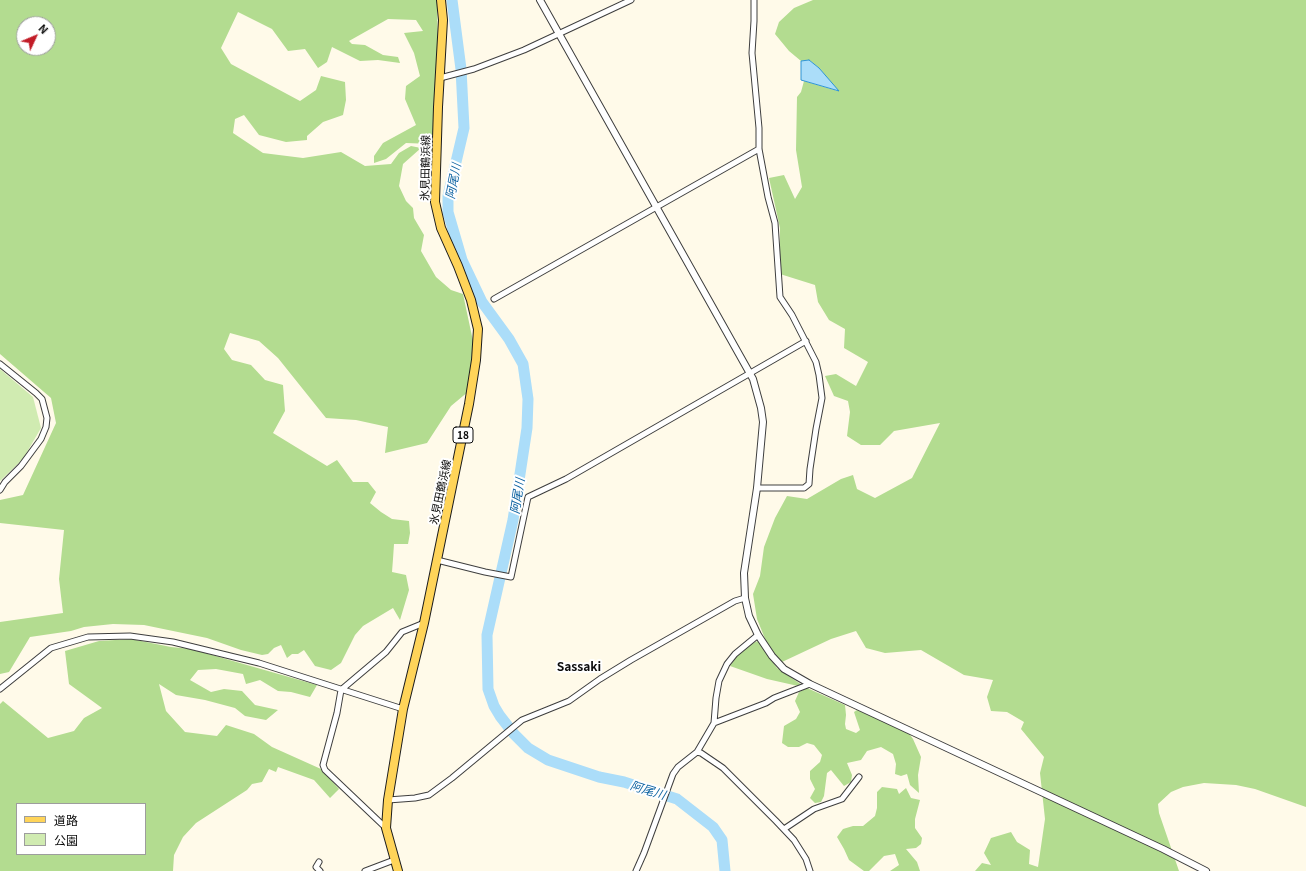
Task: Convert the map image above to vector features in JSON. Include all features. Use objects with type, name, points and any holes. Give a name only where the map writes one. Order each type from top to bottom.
[{"type":"main road","name":"氷見田鶴浜線","points":[[398,871],[386,828],[388,800],[403,709],[424,623],[470,404],[476,360],[478,329],[471,300],[441,228],[435,202],[436,148],[443,20],[442,0]]},
{"type":"street","points":[[540,0],[750,373],[758,396],[763,422],[757,488],[744,573],[745,598],[749,616],[758,635],[772,656],[784,669],[810,684],[1206,871]]},
{"type":"street","points":[[440,78],[468,71],[524,50],[631,0]]},
{"type":"street","points":[[754,0],[752,53],[759,128],[759,149],[768,197],[775,223],[780,297],[792,315],[816,362],[822,398],[816,429],[809,484],[804,488],[757,488]]},
{"type":"street","points":[[494,299],[759,149]]},
{"type":"street","points":[[437,560],[512,577],[528,497],[573,475],[806,341]]},
{"type":"street","points":[[0,364],[42,399],[47,418],[46,428],[41,439],[21,466],[5,482],[0,490]]},
{"type":"street","points":[[388,800],[415,798],[429,795],[452,778],[522,720],[570,700],[631,660],[735,601],[745,598]]},
{"type":"street","points":[[386,828],[325,770],[323,765],[337,713],[341,690],[386,652],[402,632],[424,623]]},
{"type":"street","points":[[636,871],[670,781],[678,767],[696,752],[714,723],[719,681],[727,664],[735,654],[758,635]]},
{"type":"street","points":[[0,689],[51,648],[88,637],[130,636],[173,642],[225,654],[288,672],[403,709]]},
{"type":"street","points":[[714,723],[810,684]]},
{"type":"street","points":[[696,752],[701,753],[723,768],[784,829],[794,840],[806,859],[810,871]]},
{"type":"street","points":[[784,829],[814,809],[842,799],[858,777]]},
{"type":"street","points":[[365,871],[394,860]]},
{"type":"street","points":[[319,862],[316,867],[320,871]]},
{"type":"green space","points":[[0,0],[437,0],[438,59],[432,144],[406,143],[386,159],[374,163],[374,156],[383,143],[416,125],[405,99],[406,86],[420,76],[414,53],[404,33],[423,31],[416,20],[388,19],[349,41],[352,44],[365,45],[383,55],[398,57],[400,63],[378,60],[360,61],[332,47],[327,62],[318,68],[305,49],[288,51],[272,29],[238,12],[221,48],[231,64],[300,101],[316,90],[321,76],[345,82],[346,100],[343,115],[323,122],[307,136],[307,140],[286,142],[259,135],[244,115],[235,119],[233,133],[263,153],[303,158],[341,152],[365,166],[391,164],[399,153],[411,146],[421,148],[403,164],[399,186],[406,201],[413,208],[414,218],[424,235],[421,251],[436,277],[451,290],[463,294],[473,341],[469,391],[451,406],[427,443],[385,453],[388,427],[356,420],[326,418],[278,358],[259,341],[230,333],[224,349],[232,360],[251,365],[265,380],[283,385],[285,411],[273,433],[327,466],[337,460],[353,482],[368,482],[376,492],[370,503],[392,519],[409,521],[410,533],[408,544],[394,544],[392,572],[406,575],[409,590],[400,620],[393,608],[363,626],[355,635],[341,663],[331,670],[315,666],[304,650],[298,654],[292,654],[287,658],[281,645],[274,648],[268,654],[262,655],[241,650],[207,638],[144,625],[113,624],[84,627],[71,631],[30,637],[9,672],[0,674],[0,622],[63,613],[59,579],[64,530],[0,523],[0,500],[23,495],[56,423],[51,398],[0,354]]},
{"type":"green space","points":[[813,0],[1306,0],[1306,807],[1255,789],[1236,785],[1204,783],[1183,787],[1171,792],[1158,804],[1159,813],[1179,871],[975,871],[982,863],[991,865],[984,853],[991,838],[1011,832],[1017,842],[1030,850],[1029,864],[1038,867],[1045,819],[1040,773],[1044,757],[1021,729],[1024,722],[1007,712],[991,711],[987,697],[993,680],[964,675],[921,650],[885,653],[866,648],[856,631],[831,639],[782,662],[768,646],[757,619],[753,594],[760,576],[764,547],[775,518],[787,496],[807,499],[841,479],[853,475],[857,489],[875,498],[912,478],[940,423],[894,431],[880,445],[861,445],[847,436],[850,412],[848,401],[834,396],[825,376],[836,374],[856,386],[868,362],[844,348],[845,329],[829,320],[818,302],[815,285],[780,274],[780,228],[769,178],[784,175],[795,199],[802,187],[796,150],[797,97],[801,92],[804,81],[838,91],[819,68],[809,60],[801,61],[789,51],[775,34],[779,22],[794,8]]},
{"type":"green space","points":[[0,369],[33,397],[41,428],[23,459],[0,481]]},
{"type":"green space","points":[[131,639],[171,647],[191,649],[317,685],[310,697],[291,692],[278,691],[260,680],[246,684],[243,674],[216,669],[198,670],[190,680],[211,692],[224,689],[242,691],[255,705],[278,710],[266,720],[245,716],[235,708],[205,700],[176,695],[159,684],[166,711],[185,732],[217,736],[226,725],[254,734],[272,747],[321,769],[339,789],[330,798],[314,780],[278,767],[276,772],[269,769],[262,782],[252,784],[247,790],[196,823],[183,837],[174,855],[173,871],[0,871],[0,704],[3,701],[48,738],[74,731],[84,718],[102,708],[69,684],[65,651],[99,641]]},
{"type":"green space","points":[[758,641],[777,668],[802,685],[798,686],[767,679],[730,666],[739,653]]},
{"type":"green space","points":[[807,688],[845,705],[846,729],[856,733],[860,730],[854,712],[857,710],[908,732],[913,739],[921,757],[918,775],[919,793],[910,785],[907,774],[901,776],[895,774],[896,764],[893,754],[881,747],[867,751],[861,760],[847,763],[852,775],[851,782],[844,786],[831,770],[827,773],[824,796],[821,802],[815,803],[810,798],[815,789],[810,779],[810,771],[820,762],[822,755],[814,745],[807,743],[799,747],[788,747],[782,743],[784,726],[796,719],[800,712],[795,701],[799,692]]},
{"type":"green space","points":[[882,787],[897,789],[899,794],[906,788],[911,798],[920,800],[915,819],[915,828],[922,838],[921,844],[916,848],[906,849],[917,862],[920,871],[890,871],[899,865],[895,854],[884,856],[869,871],[864,871],[849,860],[837,837],[843,829],[853,826],[863,826],[875,816],[877,808],[877,792]]},
{"type":"water","points":[[809,60],[819,68],[839,91],[801,80],[801,61]]},
{"type":"waterway","name":"阿尾川","points":[[452,0],[461,69],[464,128],[448,196],[448,212],[462,260],[482,302],[509,339],[523,364],[528,399],[527,428],[513,520],[487,635],[488,689],[494,706],[514,734],[528,748],[548,760],[599,777],[624,782],[677,799],[713,827],[722,840],[725,871]]},
{"type":"district","name":"Sassaki","points":[[579,666]]}]
